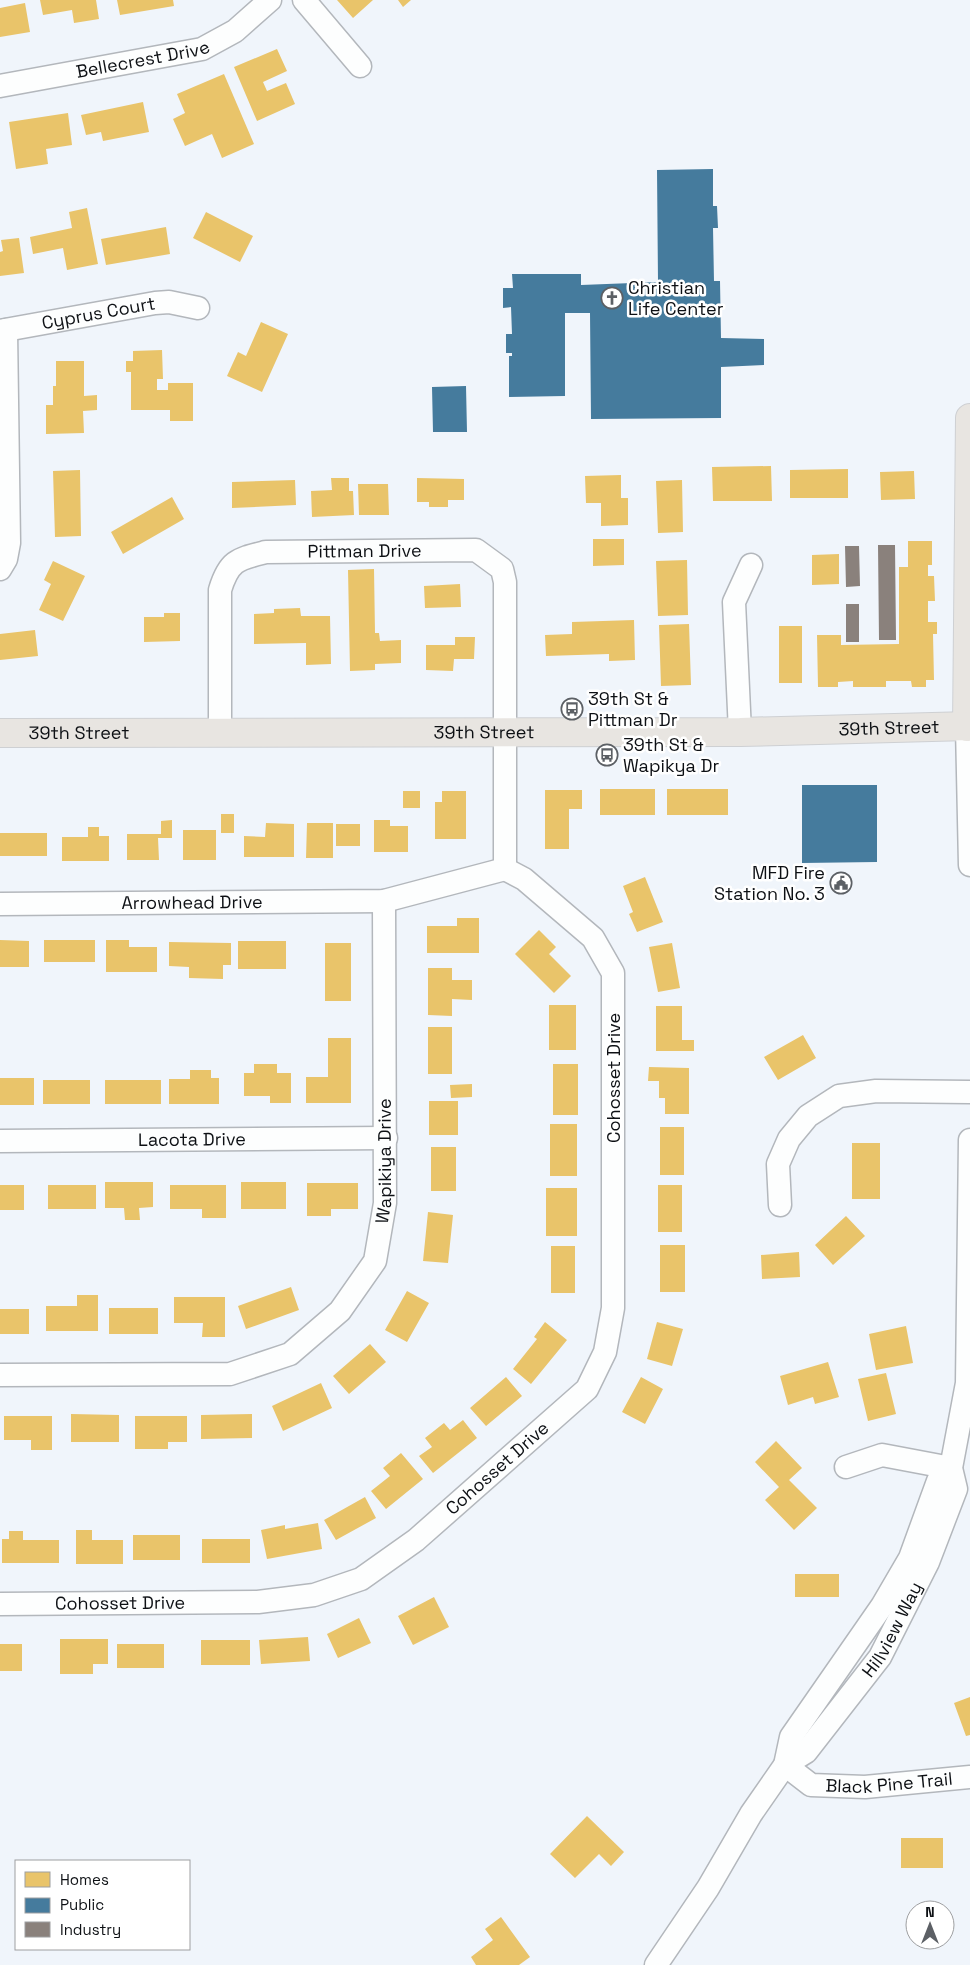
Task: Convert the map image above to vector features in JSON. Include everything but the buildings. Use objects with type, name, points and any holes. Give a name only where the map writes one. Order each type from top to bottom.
[{"type":"main road","points":[[969,727],[970,418]]},
{"type":"main road","name":"39th Street","points":[[0,733],[740,732],[969,727]]},
{"type":"street","name":"Bellecrest Drive","points":[[0,86],[202,49],[234,31],[270,0]]},
{"type":"street","points":[[304,0],[360,66]]},
{"type":"street","name":"Cyprus Court","points":[[3,331],[155,303],[169,302],[198,308]]},
{"type":"street","points":[[0,569],[6,559],[9,543],[3,331]]},
{"type":"street","name":"Pittman Drive","points":[[220,732],[220,590],[225,574],[236,560],[266,552],[476,550],[502,569],[506,582],[504,732]]},
{"type":"street","points":[[740,732],[734,602],[751,565]]},
{"type":"street","points":[[969,727],[970,865]]},
{"type":"street","points":[[384,901],[505,869],[504,732]]},
{"type":"street","name":"Cohosset Drive","points":[[0,1604],[258,1602],[314,1595],[361,1579],[416,1540],[588,1389],[605,1352],[614,1308],[613,973],[593,938],[524,879],[505,869]]},
{"type":"street","name":"Arrowhead Drive","points":[[0,904],[384,901]]},
{"type":"street","name":"Wapikiya Drive","points":[[0,1375],[230,1374],[290,1354],[340,1311],[375,1261],[385,1203],[384,901]]},
{"type":"street","points":[[780,1205],[778,1164],[789,1139],[808,1116],[839,1096],[876,1091],[970,1092]]},
{"type":"street","name":"Lacota Drive","points":[[0,1141],[386,1138]]},
{"type":"street","name":"Hillview Way","points":[[656,1965],[708,1888],[751,1814],[785,1765],[806,1752],[880,1657],[924,1570],[948,1512],[956,1489],[951,1468],[969,1383],[970,1140]]},
{"type":"street","points":[[846,1467],[882,1454],[951,1468]]},
{"type":"street","name":"Black Pine Trail","points":[[785,1765],[811,1785],[865,1787],[970,1777]]},
{"type":"place","name":"Christian Life Center","points":[[612,298]]},
{"type":"place","name":"39th St & Pittman Dr","points":[[572,709]]},
{"type":"place","name":"39th St & Wapikya Dr","points":[[607,755]]},
{"type":"place","name":"MFD Fire Station No. 3","points":[[841,883]]}]
